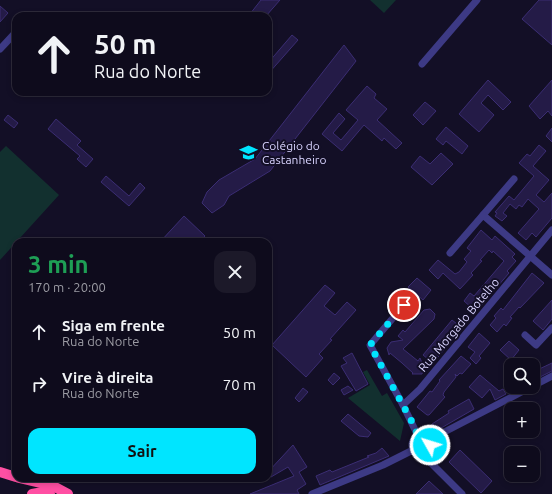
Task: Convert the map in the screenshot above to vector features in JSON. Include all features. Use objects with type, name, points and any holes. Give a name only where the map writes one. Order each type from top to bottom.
[{"type":"highway","points":[[0,472],[12,476]]},
{"type":"highway","points":[[35,482],[53,486],[68,494]]},
{"type":"highway","points":[[32,494],[43,492],[50,494]]},
{"type":"street","points":[[422,64],[477,0]]},
{"type":"street","points":[[0,49],[12,36]]},
{"type":"street","points":[[450,253],[514,179]]},
{"type":"street","points":[[483,215],[552,275]]},
{"type":"street","name":"Rua Morgado Botelho","points":[[403,405],[420,389],[552,230]]},
{"type":"street","points":[[404,305],[370,345],[418,436]]},
{"type":"street","points":[[524,335],[536,345],[552,328]]},
{"type":"street","points":[[540,382],[552,376]]},
{"type":"street","points":[[429,440],[517,394]]},
{"type":"street","points":[[423,454],[429,450],[429,440],[424,436],[418,436],[412,442],[413,450],[416,453],[423,454],[462,494]]},
{"type":"street","points":[[312,494],[383,465],[413,450]]},
{"type":"green space","points":[[370,0],[396,0],[384,13]]},
{"type":"green space","points":[[6,146],[59,195],[20,238],[12,238],[12,247],[0,260],[0,152]]},
{"type":"green space","points":[[367,370],[382,396],[387,393],[404,423],[400,441],[348,398],[370,385],[363,372]]},
{"type":"building","points":[[261,0],[280,0],[270,12],[252,12]]},
{"type":"building","points":[[539,0],[552,0],[552,45],[522,19]]},
{"type":"building","points":[[0,6],[8,13],[0,22]]},
{"type":"building","points":[[292,35],[298,40],[272,69],[272,58]]},
{"type":"building","points":[[344,45],[356,61],[270,171],[229,196],[224,205],[212,213],[202,203],[207,192],[219,180],[255,159]]},
{"type":"building","points":[[488,80],[511,102],[503,110],[488,95],[481,103],[494,115],[479,132],[459,114]]},
{"type":"building","points":[[552,80],[552,116],[548,111],[540,119],[529,106]]},
{"type":"building","points":[[367,86],[376,94],[374,98],[387,109],[377,120],[402,143],[396,149],[384,138],[382,141],[364,125],[342,151],[322,134],[339,113],[345,119],[333,133],[341,140],[358,120],[346,110]]},
{"type":"building","points":[[425,102],[436,111],[423,125],[413,115]]},
{"type":"building","points":[[8,115],[18,123],[14,128],[4,120]]},
{"type":"building","points":[[56,119],[81,141],[77,145],[93,159],[86,167],[77,159],[80,156],[48,129]]},
{"type":"building","points":[[446,127],[468,146],[462,154],[446,141],[443,145],[436,139]]},
{"type":"building","points":[[552,128],[552,142],[546,136]]},
{"type":"building","points":[[539,145],[546,151],[533,166],[549,180],[536,195],[544,202],[552,193],[552,218],[536,237],[532,233],[526,240],[518,233],[539,209],[528,199],[522,207],[519,205],[516,209],[510,204],[503,213],[507,216],[502,221],[495,216],[497,213],[495,212],[509,196],[514,200],[534,176],[519,163],[527,154],[530,156]]},
{"type":"building","points":[[441,153],[453,164],[432,185],[411,167],[420,156],[430,164]]},
{"type":"building","points":[[106,176],[129,196],[140,183],[145,188],[129,206],[101,182]]},
{"type":"building","points":[[184,216],[205,236],[203,238],[164,238]]},
{"type":"building","points":[[481,230],[492,240],[495,236],[515,254],[512,257],[516,261],[507,271],[509,273],[479,308],[475,305],[472,308],[464,301],[470,293],[474,296],[504,261],[493,251],[492,253],[489,250],[480,260],[482,261],[471,273],[473,275],[460,289],[443,273],[438,279],[429,270],[438,260],[455,274],[459,272],[467,262],[464,259],[471,251],[467,248]]},
{"type":"building","points":[[532,273],[544,283],[510,317],[512,318],[506,326],[504,324],[497,332],[490,325],[496,318],[494,316],[501,308],[503,310]]},
{"type":"building","points":[[417,278],[431,290],[423,300],[408,287]]},
{"type":"building","points":[[325,285],[335,293],[324,306],[335,315],[347,302],[356,310],[330,339],[332,340],[319,354],[323,358],[306,377],[272,345]]},
{"type":"building","points":[[552,300],[552,319],[543,330],[533,321]]},
{"type":"building","points":[[430,309],[435,314],[434,319],[403,349],[418,361],[420,358],[424,368],[422,374],[412,374],[413,373],[390,353],[389,355],[387,348],[391,342],[403,340],[398,336],[403,330],[405,332],[424,310]]},
{"type":"building","points":[[452,320],[462,328],[433,363],[423,355]]},
{"type":"building","points":[[479,333],[490,343],[479,356],[481,358],[476,364],[470,358],[475,352],[468,347]]},
{"type":"building","points":[[509,341],[519,350],[513,358],[509,358],[500,350]]},
{"type":"building","points":[[352,353],[368,384],[356,391],[341,366],[347,363],[343,358]]},
{"type":"building","points":[[461,356],[471,364],[462,374],[460,373],[457,376],[455,374],[456,377],[444,392],[443,395],[445,397],[429,415],[427,415],[417,407],[430,391],[432,392],[440,381],[439,380]]},
{"type":"building","points":[[552,363],[552,371],[540,377],[540,369]]},
{"type":"building","points":[[334,373],[340,378],[333,385],[328,380]]},
{"type":"building","points":[[480,375],[499,391],[503,389],[504,394],[506,394],[495,400],[490,389],[482,398],[469,387]]},
{"type":"building","points":[[348,386],[353,390],[344,395],[341,390]]},
{"type":"building","points":[[303,388],[308,392],[299,402],[295,398]]},
{"type":"building","points":[[469,399],[474,409],[436,431],[432,424],[449,413],[448,411]]},
{"type":"building","points":[[348,414],[371,433],[368,437],[359,436],[341,421]]},
{"type":"building","points":[[293,445],[307,467],[299,472],[306,484],[297,490],[299,494],[250,494],[294,476],[288,467],[272,476],[272,468]]},
{"type":"building","points":[[382,448],[389,456],[320,485],[316,476],[330,470],[332,472],[369,457],[367,456],[376,453]]},
{"type":"building","points":[[460,450],[492,481],[481,493],[449,462]]},
{"type":"building","points":[[429,481],[443,494],[416,494]]},
{"type":"place","name":"Colégio do Castanheiro","points":[[249,153]]},
{"type":"route","points":[[404,305],[370,345],[411,420],[418,436],[424,436],[429,440],[430,445]]}]
